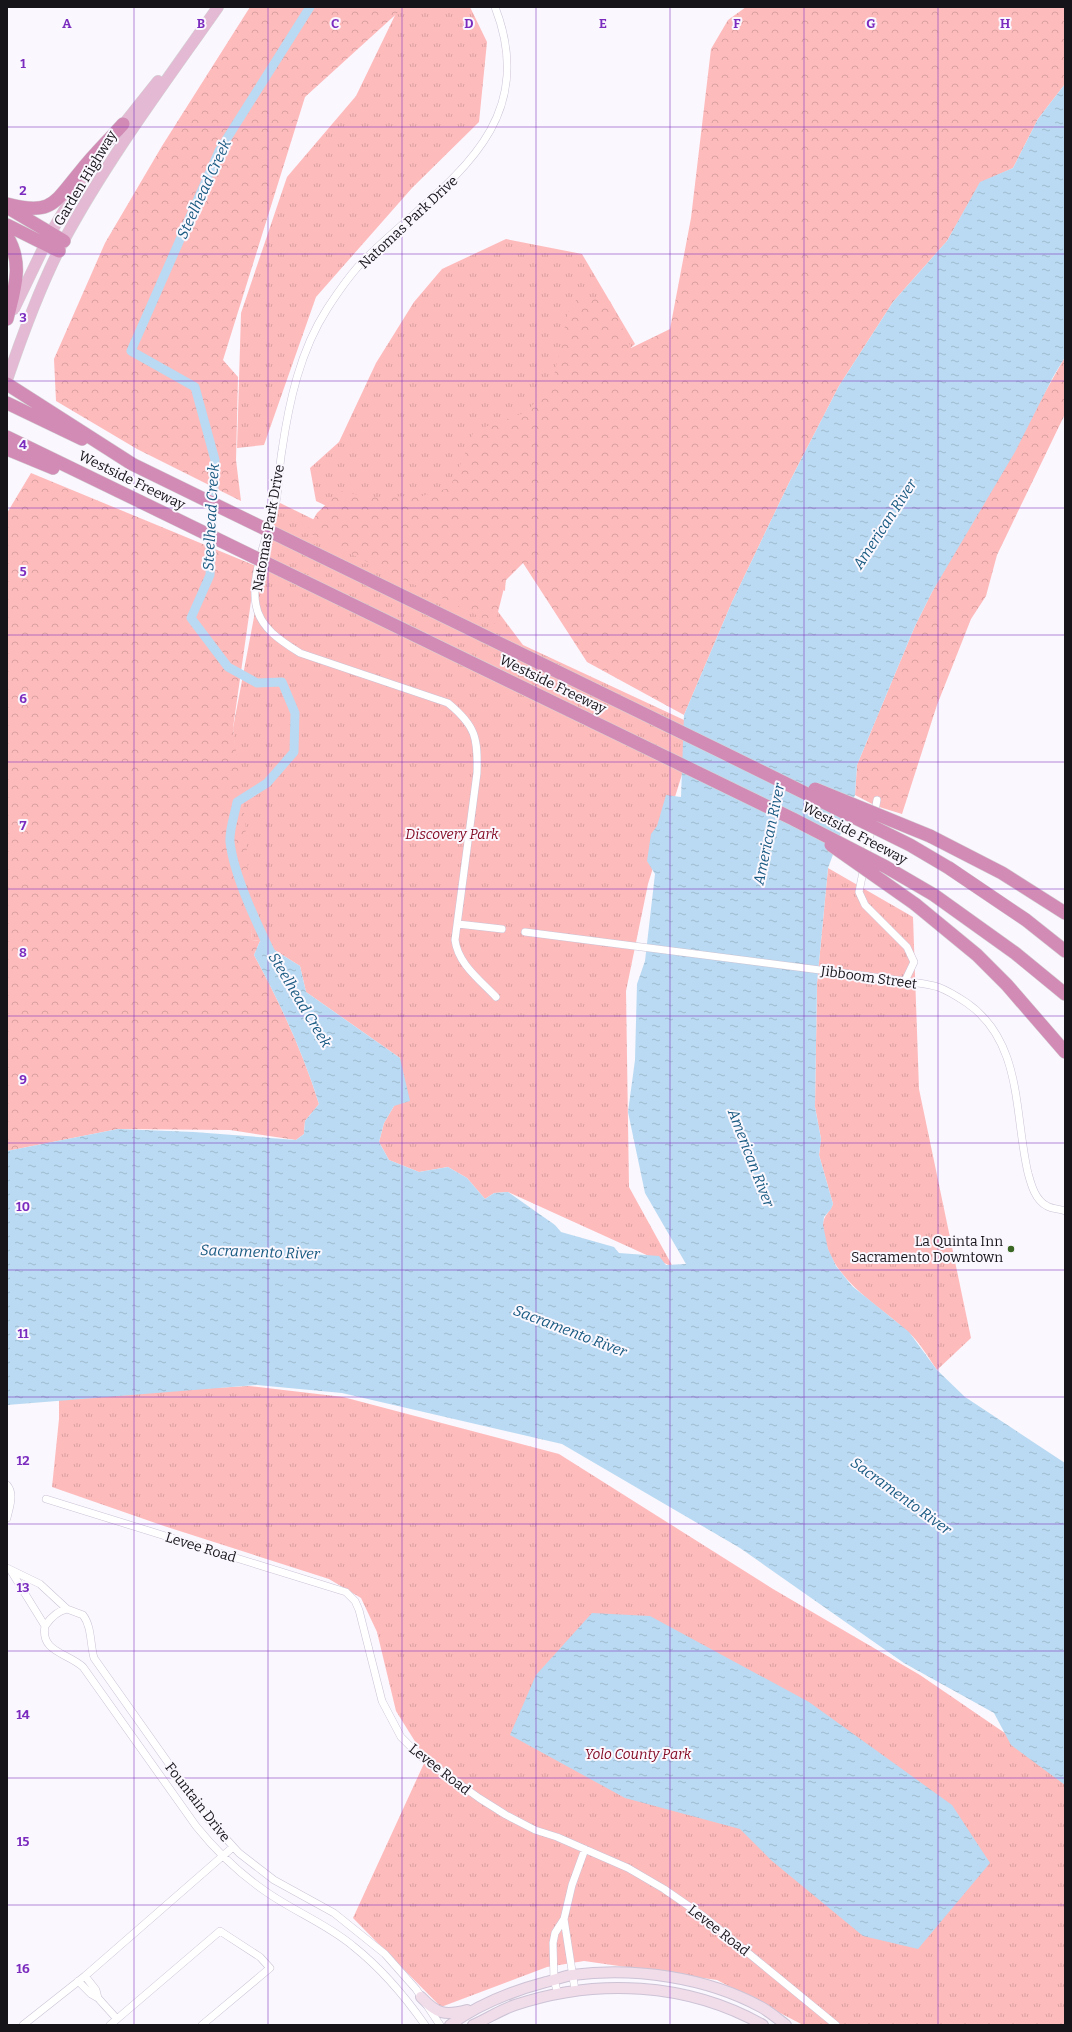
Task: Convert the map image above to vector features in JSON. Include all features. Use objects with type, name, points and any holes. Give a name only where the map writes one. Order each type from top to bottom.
[{"type":"highway","points":[[7,206],[30,209],[48,206],[56,201],[123,124]]},
{"type":"highway","points":[[7,206],[47,239]]},
{"type":"highway","points":[[7,225],[47,239],[61,246]]},
{"type":"highway","points":[[7,236],[14,252],[17,275],[7,319]]},
{"type":"highway","points":[[7,384],[132,464]]},
{"type":"highway","name":"Westside Freeway","points":[[7,402],[910,845],[949,868],[1015,912],[1065,951]]},
{"type":"highway","name":"Westside Freeway","points":[[7,437],[793,819],[874,860],[934,895],[1015,953],[1065,994]]},
{"type":"highway","points":[[7,449],[140,502]]},
{"type":"highway","points":[[726,754],[930,836],[1002,873],[1065,913]]},
{"type":"highway","points":[[793,819],[915,904],[948,929],[1007,985],[1065,1052]]},
{"type":"main road","name":"Garden Highway","points":[[7,324],[47,239],[83,177],[123,124],[217,7]]},
{"type":"main road","name":"Garden Highway","points":[[7,380],[32,311],[61,246],[132,128],[217,7]]},
{"type":"street","name":"Natomas Park Drive","points":[[495,7],[505,42],[507,66],[504,93],[498,115],[487,137],[476,155],[459,173],[364,260],[327,309],[305,354],[290,402],[276,501],[260,559],[255,603],[266,628],[281,641],[300,653],[448,703],[461,713],[472,729],[478,746],[476,773],[455,940],[456,951],[464,964],[496,997]]},
{"type":"street","points":[[877,800],[860,884],[860,898],[907,948],[911,955],[909,962],[911,968],[905,981]]},
{"type":"street","points":[[458,924],[502,929]]},
{"type":"street","name":"Jibboom Street","points":[[525,932],[888,978],[938,987],[952,993],[973,1007],[988,1022],[999,1037],[1012,1073],[1027,1167],[1032,1188],[1047,1206],[1065,1211]]},
{"type":"street","points":[[7,1485],[10,1489],[11,1496],[7,1518]]},
{"type":"street","name":"Levee Road","points":[[46,1499],[346,1592],[356,1601],[359,1610],[382,1701],[401,1737],[420,1756],[478,1798],[535,1830],[628,1868],[664,1889],[704,1916],[836,2025]]},
{"type":"street","name":"Fountain Drive","points":[[8,1568],[40,1584],[67,1609],[79,1613],[86,1620],[89,1628],[91,1648],[94,1658],[208,1819],[233,1847],[274,1880],[334,1913],[361,1933],[385,1954],[403,1973],[440,2025]]},
{"type":"street","name":"Fountain Drive","points":[[8,1568],[45,1626],[44,1631],[46,1643],[54,1650],[76,1661],[85,1670],[196,1826],[223,1857],[265,1892],[329,1929],[352,1945],[398,1989],[425,2025]]},
{"type":"street","points":[[45,1626],[58,1612],[67,1609]]},
{"type":"street","points":[[24,2025],[78,1982],[233,1847]]},
{"type":"street","points":[[558,1994],[554,1980],[553,1943],[555,1933],[564,1919],[572,1885],[584,1849]]},
{"type":"street","points":[[564,1919],[571,1975],[575,1990]]},
{"type":"street","points":[[110,2025],[220,1931],[260,1957],[270,1968],[202,2025]]},
{"type":"street","points":[[450,2025],[477,2008],[519,1989],[571,1975],[616,1973],[646,1974],[692,1982],[720,1990],[761,2007],[786,2025]]},
{"type":"street","points":[[85,1976],[96,1990],[98,1998]]},
{"type":"street","points":[[78,1982],[91,1994],[98,1998],[117,2019]]},
{"type":"street","points":[[473,2025],[514,2006],[558,1994],[575,1990],[614,1987],[666,1991],[705,2000],[737,2012],[763,2025]]},
{"type":"street","points":[[421,1997],[432,2008],[442,2013],[453,2014],[477,2008]]},
{"type":"green space","points":[[250,7],[404,7],[305,97],[223,360],[238,377],[236,460],[241,501],[137,449],[56,401],[54,359],[105,243],[162,146]]},
{"type":"green space","points":[[399,7],[470,7],[487,42],[479,122],[412,188],[316,297],[264,445],[237,448],[241,313],[287,177],[356,96]]},
{"type":"green space","points":[[746,7],[1065,7],[1065,84],[1038,119],[1013,168],[980,183],[947,241],[893,302],[839,386],[789,483],[732,602],[684,715],[587,662],[523,563],[506,580],[495,624],[306,532],[317,513],[340,491],[369,497],[422,496],[449,488],[457,473],[474,431],[527,412],[553,380],[569,308],[579,297],[610,301],[631,348],[670,329],[691,218],[711,49],[728,20]]},
{"type":"green space","points":[[506,239],[582,254],[635,344],[571,402],[512,475],[505,591],[316,501],[310,468],[339,442],[376,363],[414,302],[442,269]]},
{"type":"green space","points":[[1065,357],[1065,414],[997,555],[986,596],[971,619],[937,705],[902,814],[876,806],[855,795],[857,765],[915,626],[932,592]]},
{"type":"green space","points":[[31,473],[256,566],[233,728],[245,820],[252,940],[260,941],[254,955],[290,1028],[306,1066],[319,1104],[305,1121],[304,1134],[296,1140],[230,1130],[118,1129],[7,1151],[7,513]]},
{"type":"green space","name":"Discovery Park","points":[[276,501],[496,609],[523,645],[697,726],[648,884],[626,991],[629,1187],[673,1267],[508,1192],[494,1193],[485,1199],[467,1178],[448,1167],[419,1172],[389,1160],[379,1142],[384,1123],[394,1106],[400,1058],[306,992],[300,966],[260,941],[252,940],[233,728]]},
{"type":"green space","points":[[828,868],[913,917],[919,1089],[971,1338],[937,1370],[923,1349],[911,1335],[853,1286],[832,1259],[826,1243],[823,1222],[833,1204],[819,1155],[821,1139],[815,1107],[817,983]]},
{"type":"green space","name":"Yolo County Park","points":[[249,1386],[343,1397],[559,1454],[773,1589],[920,1675],[1065,1774],[1065,2025],[803,2025],[717,1980],[584,1961],[547,1967],[441,2007],[353,1918],[426,1759],[396,1711],[377,1632],[361,1598],[329,1579],[164,1526],[52,1487],[59,1419],[59,1397]]},
{"type":"water","points":[[1065,84],[1065,357],[1053,377],[1015,452],[932,592],[915,626],[857,765],[855,795],[828,868],[817,983],[815,1107],[821,1139],[819,1155],[833,1204],[831,1209],[824,1217],[823,1225],[828,1249],[836,1266],[852,1286],[909,1332],[937,1370],[965,1397],[1065,1463],[1065,1785],[1011,1745],[994,1713],[904,1663],[740,1548],[562,1444],[342,1393],[257,1385],[7,1405],[7,1151],[118,1129],[194,1132],[296,1140],[304,1134],[305,1121],[319,1104],[306,1066],[290,1028],[254,955],[260,941],[300,966],[306,992],[400,1058],[410,1101],[394,1106],[384,1123],[379,1142],[389,1160],[419,1172],[448,1167],[467,1178],[485,1199],[494,1193],[508,1192],[555,1225],[561,1232],[614,1247],[619,1253],[659,1256],[666,1265],[686,1264],[645,1193],[628,1112],[635,1060],[637,984],[645,961],[655,874],[647,861],[651,834],[657,826],[666,795],[681,797],[684,715],[732,602],[789,483],[839,386],[893,302],[947,241],[980,182],[1013,168],[1038,119]]},
{"type":"water","points":[[592,1613],[650,1616],[809,1702],[952,1805],[990,1863],[918,1949],[863,1936],[772,1861],[740,1829],[625,1798],[510,1735],[536,1675]]},
{"type":"waterway","name":"Steelhead Creek","points":[[272,955],[241,885],[232,855],[230,832],[237,802],[267,783],[294,752],[295,713],[282,682],[257,683],[228,667],[191,618],[210,575],[215,460],[195,387],[131,351],[219,151],[310,7]]},
{"type":"place","name":"La Quinta Inn Sacramento Downtown","points":[[1011,1249]]},
{"type":"water label","name":"American River","points":[[885,524]]},
{"type":"water label","name":"American River","points":[[769,834]]},
{"type":"water label","name":"American River","points":[[751,1158]]},
{"type":"water label","name":"Sacramento River","points":[[260,1252]]},
{"type":"water label","name":"Sacramento River","points":[[570,1331]]},
{"type":"water label","name":"Sacramento River","points":[[901,1496]]}]
